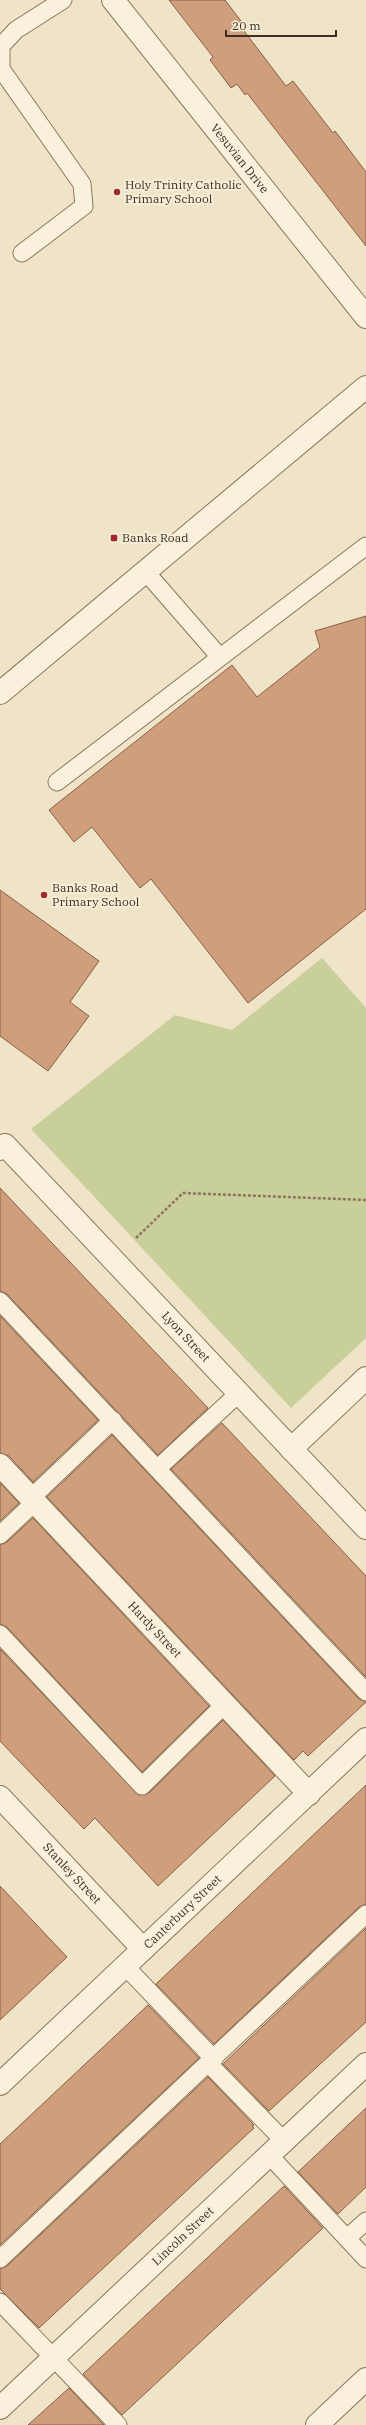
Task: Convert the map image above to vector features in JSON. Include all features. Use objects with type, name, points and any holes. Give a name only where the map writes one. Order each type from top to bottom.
[{"type":"street","name":"Vesuvian Drive","points":[[113,0],[366,317]]},
{"type":"street","points":[[0,693],[366,387]]},
{"type":"street","name":"Lyon Street","points":[[3,1147],[114,1259],[366,1528]]},
{"type":"street","points":[[291,1449],[366,1378]]},
{"type":"street","name":"Hardy Street","points":[[0,1465],[309,1794]]},
{"type":"street","name":"Canterbury Street","points":[[0,2084],[366,1740]]},
{"type":"street","name":"Stanley Street","points":[[0,1797],[143,1949]]},
{"type":"street","name":"Lincoln Street","points":[[0,2408],[366,2064]]},
{"type":"street","points":[[317,2425],[366,2380]]},
{"type":"lane","points":[[22,252],[84,206],[82,184],[1,68],[2,46],[16,30],[63,0]]},
{"type":"lane","points":[[57,782],[366,546]]},
{"type":"lane","points":[[145,571],[220,656]]},
{"type":"lane","points":[[0,1301],[158,1468],[366,1692]]},
{"type":"lane","points":[[158,1468],[239,1393]]},
{"type":"lane","points":[[0,1535],[32,1500],[112,1420]]},
{"type":"lane","points":[[0,1634],[142,1786],[225,1704]]},
{"type":"lane","points":[[0,2259],[211,2062],[366,1914]]},
{"type":"lane","points":[[125,1966],[211,2062],[347,2238],[366,2259]]},
{"type":"lane","points":[[347,2238],[366,2221]]},
{"type":"lane","points":[[0,2302],[118,2425]]},
{"type":"path","points":[[114,1259],[183,1193],[366,1200]]},
{"type":"green space","points":[[322,958],[366,1008],[366,1338],[291,1408],[31,1129],[175,1015],[232,1030]]},
{"type":"building","points":[[169,0],[225,0],[241,21],[238,23],[286,86],[293,81],[333,133],[335,131],[366,172],[366,246],[247,93],[245,95],[237,84],[231,88],[210,60],[213,57]]},
{"type":"building","points":[[366,616],[366,909],[248,1003],[151,879],[140,888],[92,827],[74,842],[49,810],[232,665],[257,697],[320,647],[315,631]]},
{"type":"building","points":[[0,890],[99,961],[70,1002],[89,1016],[48,1071],[0,1036]]},
{"type":"building","points":[[0,1188],[208,1408],[158,1455],[7,1294],[0,1291]]},
{"type":"building","points":[[0,1316],[98,1420],[33,1482],[9,1456],[0,1453]]},
{"type":"building","points":[[222,1423],[366,1576],[366,1677],[171,1469]]},
{"type":"building","points":[[112,1435],[359,1699],[366,1702],[308,1756],[303,1751],[294,1760],[47,1497]]},
{"type":"building","points":[[0,1483],[19,1503],[0,1521]]},
{"type":"building","points":[[33,1518],[209,1706],[142,1772],[7,1627],[0,1624],[0,1545],[7,1542]]},
{"type":"building","points":[[0,1649],[139,1795],[149,1793],[223,1720],[275,1776],[158,1886],[95,1818],[84,1829],[0,1741]]},
{"type":"building","points":[[366,1785],[366,1904],[359,1907],[214,2044],[156,1984]]},
{"type":"building","points":[[0,1886],[67,1957],[0,2020]]},
{"type":"building","points":[[366,1928],[366,2022],[269,2111],[223,2064]]},
{"type":"building","points":[[148,2005],[199,2058],[0,2245],[0,2144]]},
{"type":"building","points":[[208,2077],[254,2125],[252,2126],[254,2128],[39,2328],[0,2289],[0,2269],[7,2266]]},
{"type":"building","points":[[366,2108],[366,2187],[338,2214],[298,2172]]},
{"type":"building","points":[[284,2186],[323,2228],[122,2415],[83,2374]]},
{"type":"building","points":[[69,2388],[104,2425],[28,2425]]},
{"type":"place","name":"Holy Trinity Catholic Primary School","points":[[117,192]]},
{"type":"place","name":"Banks Road","points":[[114,538]]},
{"type":"place","name":"Banks Road Primary School","points":[[44,895]]}]
